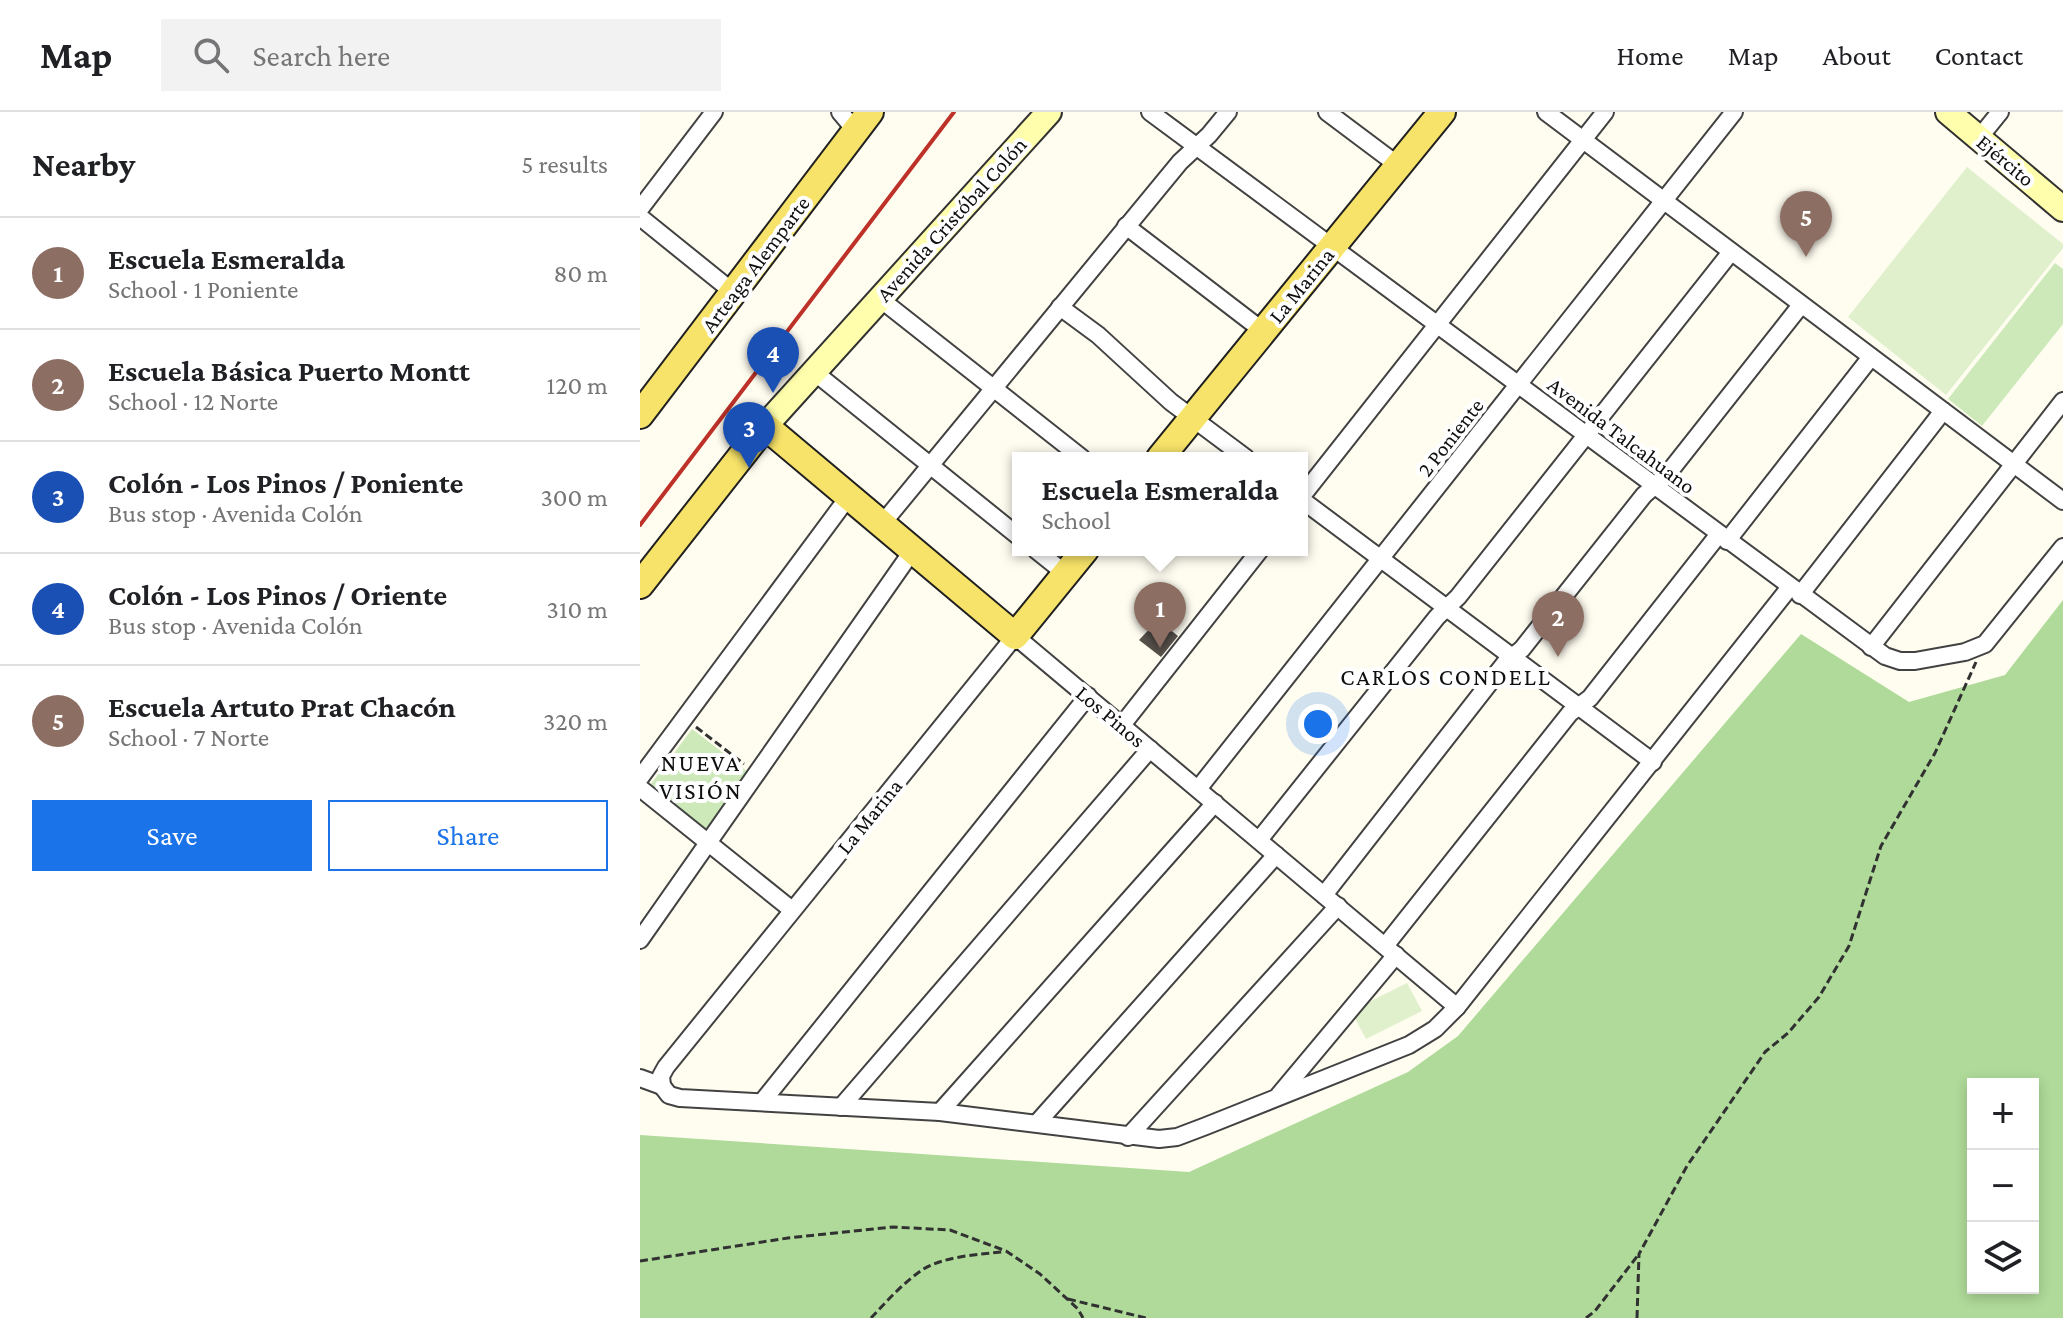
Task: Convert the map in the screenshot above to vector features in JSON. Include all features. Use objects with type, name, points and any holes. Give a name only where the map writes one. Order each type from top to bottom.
[{"type":"main road","name":"La Marina","points":[[1165,452],[1442,112]]},
{"type":"main road","name":"Arteaga Alemparte","points":[[640,415],[733,292],[855,118]]},
{"type":"main road","name":"Los Pinos","points":[[765,426],[1015,636]]},
{"type":"main road","points":[[640,585],[765,426]]},
{"type":"main road","name":"La Marina","points":[[1015,636],[1080,556]]},
{"type":"street","points":[[640,209],[714,112]]},
{"type":"street","name":"Avenida Cristóbal Colón","points":[[765,426],[1049,112]]},
{"type":"street","name":"Avenida Talcahuano","points":[[1150,112],[1871,647],[1892,659],[1907,661],[1965,652],[1985,644]]},
{"type":"street","points":[[882,524],[1126,226],[1180,162],[1228,112]]},
{"type":"street","points":[[1327,112],[1399,166]]},
{"type":"street","points":[[1546,112],[2063,501]]},
{"type":"street","points":[[1308,490],[1605,112]]},
{"type":"street","name":"2 Poniente","points":[[1198,789],[1734,112]]},
{"type":"street","name":"Ejército","points":[[1948,112],[2062,205]]},
{"type":"street","points":[[1979,138],[2000,112]]},
{"type":"street","points":[[640,217],[733,292]]},
{"type":"street","points":[[1126,226],[1263,331]]},
{"type":"street","points":[[1259,840],[1731,252]]},
{"type":"street","points":[[879,298],[1074,452]]},
{"type":"street","points":[[1128,1137],[1331,901],[1505,663],[1522,649],[1644,495],[1666,476],[1801,305]]},
{"type":"street","points":[[1060,307],[1098,335],[1153,387],[1238,452]]},
{"type":"street","points":[[1276,1098],[1570,713],[1590,698],[1871,357]]},
{"type":"street","points":[[813,371],[1012,531]]},
{"type":"street","points":[[1871,647],[2063,401]]},
{"type":"street","points":[[640,1078],[662,1086],[674,1098],[940,1112],[1159,1139],[1177,1137],[1423,1038],[1457,1007],[1653,762],[1943,411]]},
{"type":"street","points":[[640,778],[849,496]]},
{"type":"street","points":[[1308,503],[1653,762]]},
{"type":"street","points":[[1985,644],[2063,547]]},
{"type":"street","points":[[640,940],[913,550]]},
{"type":"street","points":[[1044,556],[1066,574]]},
{"type":"street","points":[[1122,725],[1255,556]]},
{"type":"street","name":"Los Pinos","points":[[1015,636],[1457,1007]]},
{"type":"street","name":"La Marina","points":[[662,1086],[661,1076],[666,1067],[1015,636]]},
{"type":"street","points":[[762,1102],[1088,696]]},
{"type":"street","points":[[841,1107],[1150,749]]},
{"type":"street","points":[[640,788],[792,910]]},
{"type":"street","points":[[940,1112],[1215,803]]},
{"type":"street","points":[[1037,1123],[1276,855]]},
{"type":"path","points":[[1586,1318],[1595,1311],[1639,1254],[1687,1166],[1765,1052],[1788,1033],[1819,997],[1849,946],[1881,846],[1935,753],[1985,644]]},
{"type":"path","points":[[685,718],[756,774]]},
{"type":"path","points":[[640,1261],[788,1238],[893,1227],[950,1230],[1006,1251],[1040,1274],[1083,1318]]},
{"type":"path","points":[[871,1318],[924,1268],[969,1256],[1006,1251]]},
{"type":"path","points":[[1637,1318],[1639,1254]]},
{"type":"path","points":[[1066,1298],[1146,1318]]},
{"type":"green space","points":[[1967,167],[2063,244],[2063,248],[1946,395],[1848,317]]},
{"type":"green space","points":[[2055,263],[2063,269],[2063,324],[1982,426],[1948,399]]},
{"type":"green space","points":[[2063,600],[2063,1318],[640,1318],[640,1135],[1189,1172],[1408,1072],[1458,1036],[1801,634],[1909,702],[2005,675]]},
{"type":"green space","points":[[692,729],[752,775],[708,833],[651,784]]},
{"type":"green space","points":[[1407,983],[1422,1011],[1366,1039],[1351,1011]]},
{"type":"building","points":[[1158,620],[1178,636],[1161,657],[1139,640]]},
{"type":"railway","points":[[640,525],[954,112]]},
{"type":"place","name":"Escuela Artuto Prat Chacón","points":[[1806,257]]},
{"type":"place","name":"Colón - Los Pinos / Oriente","points":[[773,393]]},
{"type":"place","name":"Colón - Los Pinos / Poniente","points":[[749,468]]},
{"type":"place","name":"Escuela Esmeralda","points":[[1160,648]]},
{"type":"place","name":"Escuela Básica Puerto Montt","points":[[1558,657]]},
{"type":"district","name":"CARLOS CONDELL","points":[[1446,677]]},
{"type":"district","name":"NUEVA VISIÓN","points":[[701,777]]}]
